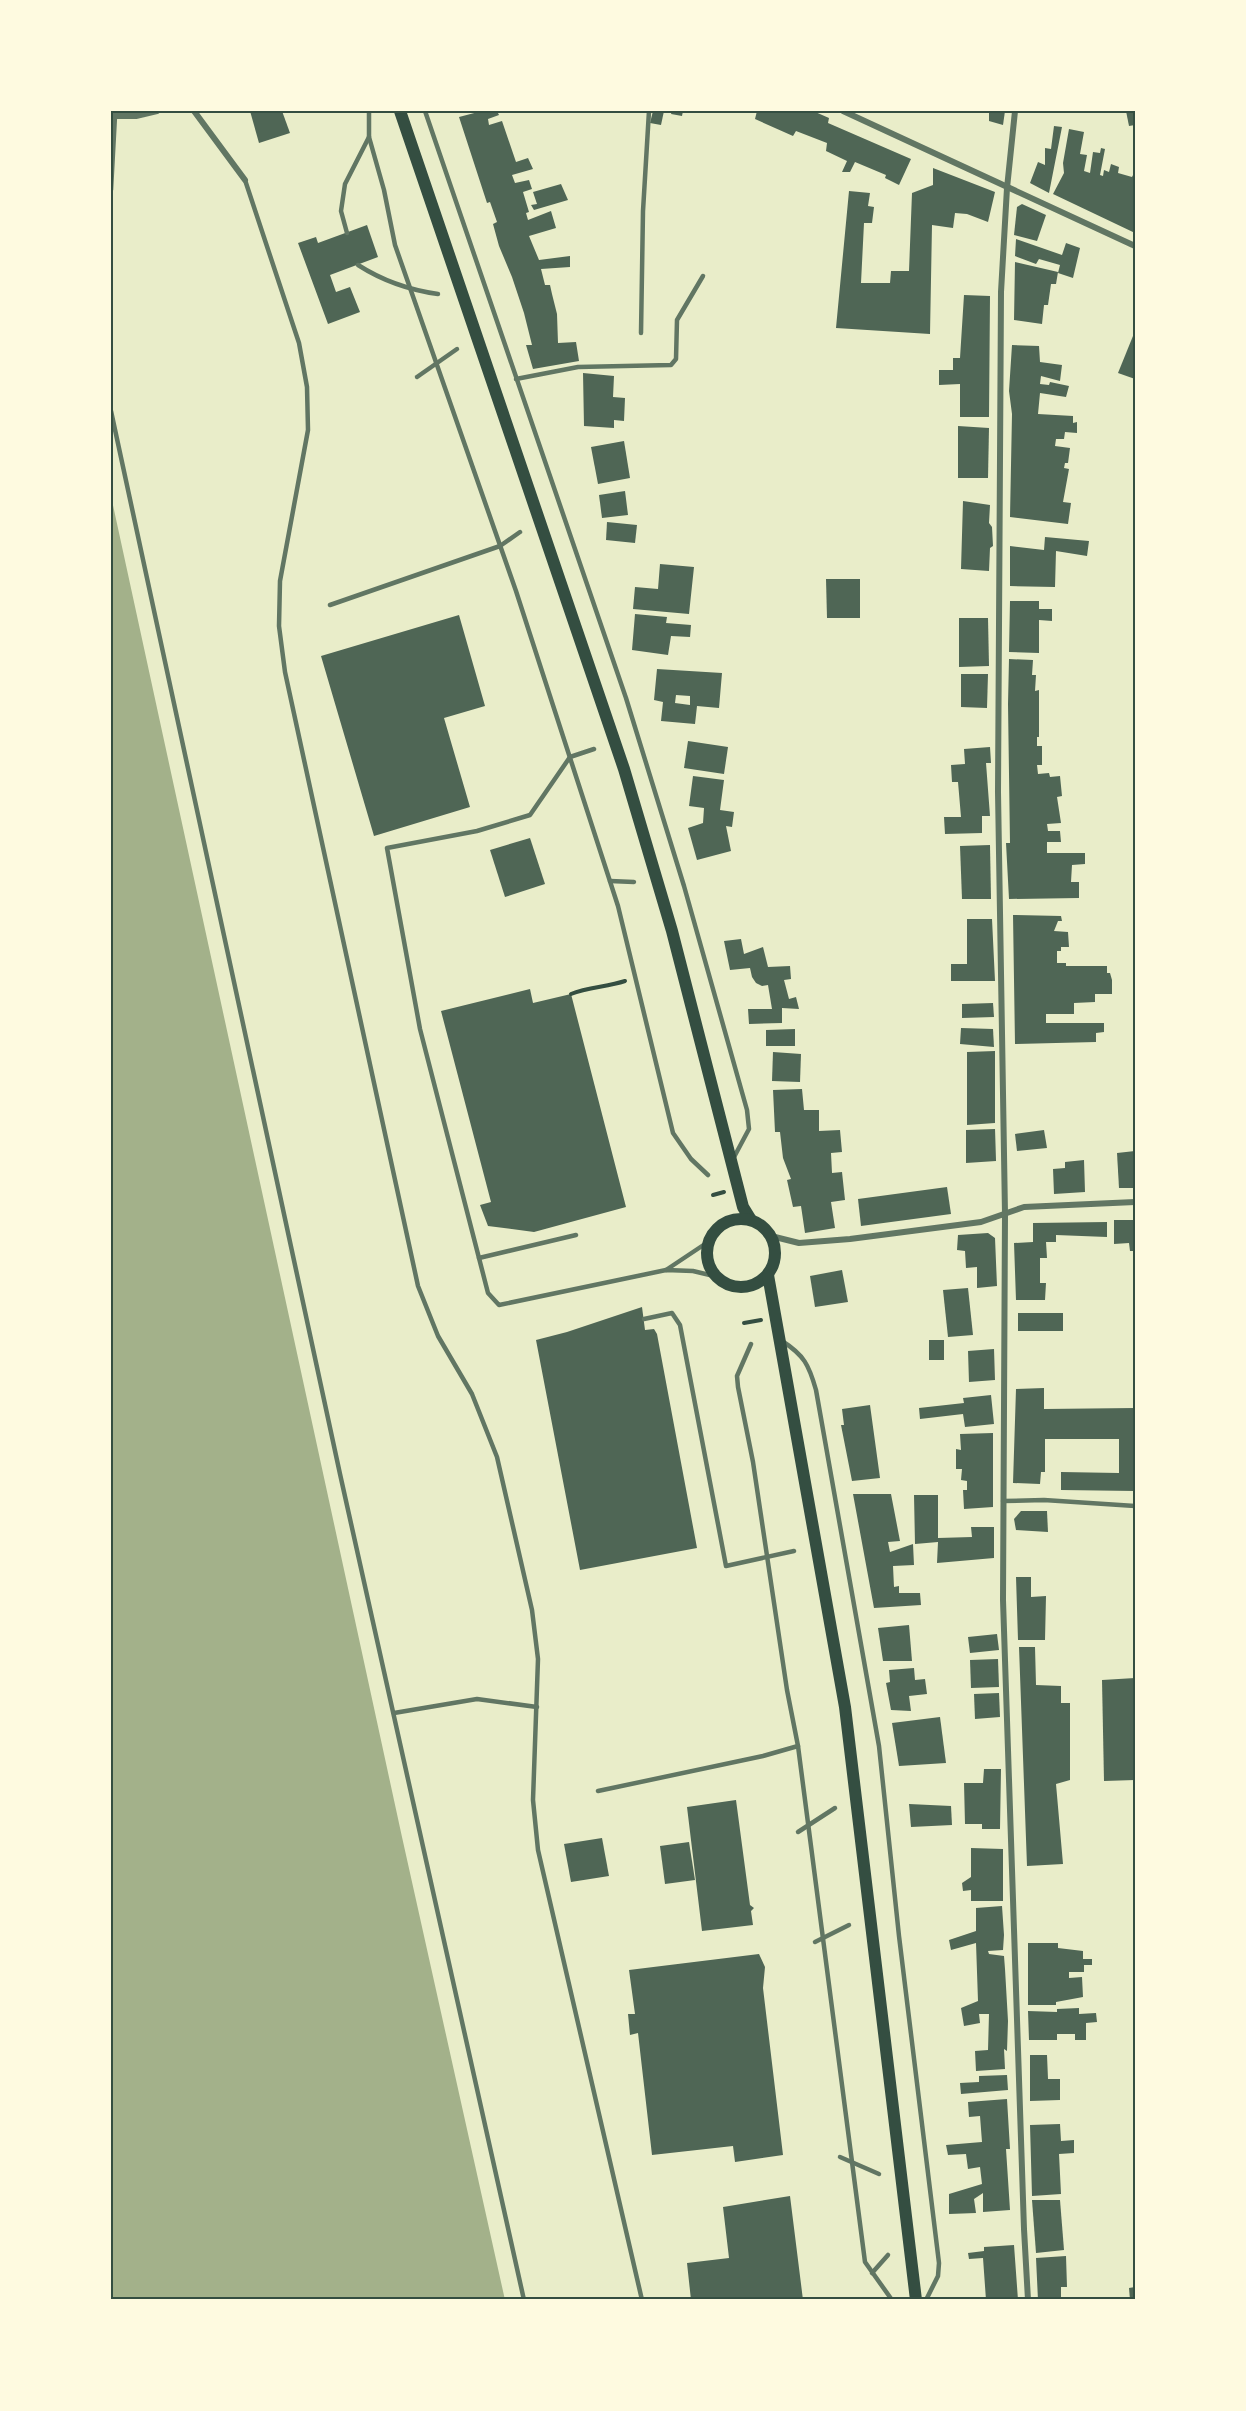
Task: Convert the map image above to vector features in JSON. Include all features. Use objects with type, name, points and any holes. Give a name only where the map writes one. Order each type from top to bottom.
[{"type":"main road","points":[[400,111],[624,769],[672,931],[743,1208],[751,1220],[766,1229],[774,1244],[775,1259],[768,1275],[752,1286],[740,1288],[726,1285],[714,1276],[708,1265],[706,1254],[708,1242],[712,1233],[721,1225],[732,1220],[751,1220]]},
{"type":"main road","points":[[768,1275],[846,1717],[916,2300]]},
{"type":"street","points":[[115,113],[136,116],[157,111]]},
{"type":"street","points":[[194,111],[245,180]]},
{"type":"street","points":[[843,111],[1135,246]]},
{"type":"street","points":[[1016,111],[1006,188],[1001,292],[998,758],[1005,1214],[1003,1600],[1023,2218],[1028,2300]]},
{"type":"street","points":[[771,1236],[800,1243],[850,1239],[981,1222],[1024,1207],[1135,1202]]},
{"type":"lane","points":[[369,111],[369,137],[384,190],[395,245],[500,546],[610,881],[673,1133],[692,1159],[708,1175]]},
{"type":"lane","points":[[425,111],[626,698],[684,886],[747,1110],[749,1129],[732,1161]]},
{"type":"lane","points":[[641,333],[643,211],[649,111]]},
{"type":"lane","points":[[111,190],[115,113]]},
{"type":"lane","points":[[347,233],[340,212],[345,184],[369,137]]},
{"type":"lane","points":[[245,180],[299,343],[307,387],[308,430],[301,478],[280,581],[279,626],[285,672],[418,1286],[438,1336],[472,1394],[497,1457],[532,1610],[538,1659],[533,1800],[538,1850],[642,2300]]},
{"type":"lane","points":[[358,265],[411,290],[438,294]]},
{"type":"lane","points":[[516,379],[578,367],[670,365],[676,359],[677,320],[703,276]]},
{"type":"lane","points":[[417,377],[457,349]]},
{"type":"lane","points":[[111,411],[524,2300]]},
{"type":"lane","points":[[330,605],[500,546],[520,532]]},
{"type":"lane","points":[[594,749],[570,757],[530,815],[477,831],[387,848],[420,1029],[488,1293],[499,1305],[666,1270],[693,1271],[714,1276]]},
{"type":"lane","points":[[610,881],[634,882]]},
{"type":"lane","points":[[479,1258],[576,1235]]},
{"type":"lane","points":[[666,1270],[708,1242]]},
{"type":"lane","points":[[644,1319],[672,1313],[680,1325],[726,1566],[794,1551]]},
{"type":"lane","points":[[778,1339],[794,1349],[809,1366],[816,1390],[879,1746],[939,2264],[938,2276],[926,2300]]},
{"type":"lane","points":[[751,1344],[736,1376],[798,1746],[865,2262],[892,2300]]},
{"type":"lane","points":[[1004,1501],[1044,1500],[1135,1506]]},
{"type":"lane","points":[[394,1713],[477,1699],[537,1707]]},
{"type":"lane","points":[[598,1791],[763,1756],[798,1746]]},
{"type":"lane","points":[[798,1832],[835,1808]]},
{"type":"lane","points":[[815,1942],[849,1925]]},
{"type":"lane","points":[[840,2157],[879,2174]]},
{"type":"lane","points":[[872,2273],[888,2255]]},
{"type":"path","points":[[571,994],[583,989],[611,985],[634,978]]},
{"type":"shaded area","points":[[111,496],[402,1837],[505,2300],[111,2300]]},
{"type":"building","points":[[250,111],[282,111],[290,133],[259,143]]},
{"type":"building","points":[[482,111],[497,111],[499,115],[488,119],[489,125],[502,121],[516,162],[528,158],[533,169],[512,175],[515,183],[529,180],[532,189],[523,192],[529,212],[526,213],[528,220],[551,211],[556,228],[529,236],[539,260],[570,256],[570,267],[541,269],[545,285],[550,285],[557,314],[558,343],[576,342],[579,361],[533,369],[526,345],[532,345],[524,313],[499,246],[493,224],[497,222],[490,202],[487,203],[459,117]]},
{"type":"building","points":[[653,111],[664,111],[661,125],[650,123]]},
{"type":"building","points":[[672,111],[683,111],[682,116],[671,114]]},
{"type":"building","points":[[757,111],[813,111],[829,118],[828,123],[911,159],[899,185],[885,178],[886,175],[855,162],[850,172],[842,172],[847,161],[826,151],[827,143],[796,131],[793,136],[755,119]]},
{"type":"building","points":[[989,111],[1005,111],[1003,125],[989,121]]},
{"type":"building","points":[[1126,111],[1135,111],[1135,125],[1129,126]]},
{"type":"building","points":[[1054,126],[1062,127],[1049,193],[1030,183],[1038,162],[1045,165],[1045,148],[1051,149]]},
{"type":"building","points":[[1069,129],[1084,132],[1080,154],[1087,155],[1084,171],[1090,173],[1093,152],[1100,153],[1101,148],[1105,149],[1100,175],[1103,176],[1104,170],[1109,172],[1111,164],[1119,167],[1118,173],[1132,177],[1135,171],[1135,233],[1053,194],[1064,173],[1063,163]]},
{"type":"building","points":[[933,168],[995,192],[988,222],[967,214],[955,213],[953,228],[932,225],[930,334],[836,328],[849,191],[870,193],[868,206],[874,207],[872,223],[864,223],[861,283],[890,283],[891,271],[909,271],[912,193],[933,185]]},
{"type":"building","points":[[561,184],[568,200],[534,210],[531,205],[537,204],[533,192]]},
{"type":"building","points":[[1022,204],[1046,215],[1037,241],[1014,235],[1017,207]]},
{"type":"building","points":[[367,225],[378,257],[330,275],[336,292],[350,287],[360,312],[328,324],[298,243],[316,237],[318,243]]},
{"type":"building","points":[[1016,239],[1062,255],[1066,243],[1080,248],[1073,278],[1058,273],[1060,265],[1039,259],[1036,264],[1015,256]]},
{"type":"building","points":[[1015,262],[1058,272],[1056,284],[1051,284],[1048,305],[1044,305],[1042,324],[1014,320]]},
{"type":"building","points":[[964,295],[990,296],[989,417],[960,417],[960,384],[939,385],[939,370],[953,370],[953,358],[960,358]]},
{"type":"building","points":[[1135,331],[1135,379],[1118,373]]},
{"type":"building","points":[[1012,345],[1039,346],[1040,362],[1062,365],[1060,381],[1041,376],[1040,384],[1049,385],[1050,382],[1069,386],[1066,397],[1040,393],[1038,414],[1073,416],[1073,423],[1077,422],[1077,433],[1065,432],[1064,439],[1056,439],[1055,446],[1070,448],[1068,463],[1065,463],[1064,468],[1069,469],[1063,502],[1071,503],[1068,524],[1010,517],[1012,414],[1009,391]]},
{"type":"building","points":[[583,373],[614,376],[613,397],[625,398],[624,421],[614,420],[614,428],[584,426]]},
{"type":"building","points":[[958,426],[989,428],[988,478],[958,478]]},
{"type":"building","points":[[624,441],[630,478],[598,484],[591,447]]},
{"type":"building","points":[[625,491],[628,515],[602,518],[599,495]]},
{"type":"building","points":[[963,501],[990,505],[989,523],[992,527],[993,546],[990,548],[989,571],[961,569]]},
{"type":"building","points":[[607,522],[637,525],[635,543],[606,540]]},
{"type":"building","points":[[1045,537],[1089,541],[1087,556],[1056,551],[1055,587],[1010,586],[1010,546],[1044,550]]},
{"type":"building","points":[[660,564],[694,567],[689,614],[633,609],[635,587],[658,589]]},
{"type":"building","points":[[826,579],[860,579],[860,618],[827,618]]},
{"type":"building","points":[[1010,601],[1039,601],[1039,609],[1052,609],[1052,621],[1039,620],[1039,653],[1009,652]]},
{"type":"building","points":[[635,614],[667,617],[666,623],[691,625],[690,637],[671,636],[668,655],[632,650]]},
{"type":"building","points":[[459,615],[485,706],[444,718],[470,807],[374,836],[321,656]]},
{"type":"building","points":[[959,618],[988,618],[989,666],[959,667]]},
{"type":"building","points":[[1009,659],[1033,660],[1032,675],[1036,675],[1035,691],[1039,690],[1037,746],[1042,746],[1042,765],[1037,765],[1038,774],[1049,773],[1050,777],[1060,776],[1062,796],[1057,797],[1061,823],[1047,824],[1048,831],[1060,831],[1061,842],[1047,842],[1047,853],[1085,853],[1085,864],[1072,865],[1071,882],[1079,882],[1079,898],[1009,899],[1006,843],[1010,843]]},
{"type":"building","points":[[657,669],[722,673],[719,708],[697,706],[695,724],[661,721],[663,702],[654,700]],"holes":[[[676,695],[690,696],[690,705],[675,703]]]},
{"type":"building","points":[[961,674],[988,674],[987,708],[961,707]]},
{"type":"building","points":[[688,741],[728,747],[724,774],[684,768]]},
{"type":"building","points":[[990,747],[991,763],[986,763],[990,816],[982,816],[982,833],[945,834],[944,817],[961,817],[958,782],[952,782],[951,765],[965,764],[964,749]]},
{"type":"building","points":[[693,776],[724,780],[720,810],[734,812],[732,827],[726,826],[731,851],[697,860],[688,828],[703,823],[704,808],[689,806]]},
{"type":"building","points":[[530,838],[545,884],[505,897],[490,850]]},
{"type":"building","points":[[990,845],[991,899],[962,899],[960,846]]},
{"type":"building","points":[[1013,915],[1061,916],[1062,921],[1058,921],[1054,931],[1068,932],[1069,947],[1061,947],[1061,951],[1057,951],[1057,963],[1066,963],[1066,966],[1107,966],[1107,973],[1110,973],[1112,980],[1112,994],[1095,994],[1095,1002],[1074,1003],[1074,1014],[1046,1014],[1046,1023],[1104,1023],[1104,1032],[1096,1033],[1096,1042],[1015,1044]]},
{"type":"building","points":[[967,919],[992,919],[995,981],[951,981],[951,964],[967,964]]},
{"type":"building","points":[[741,939],[744,954],[763,947],[768,967],[790,966],[791,979],[784,980],[789,999],[796,997],[799,1009],[782,1008],[782,1023],[749,1024],[748,1009],[772,1009],[768,985],[762,986],[756,983],[750,968],[730,970],[724,941]]},
{"type":"building","points":[[530,989],[533,1003],[571,994],[626,1207],[534,1232],[488,1226],[480,1205],[491,1202],[441,1011]]},
{"type":"building","points":[[993,1003],[994,1017],[962,1018],[962,1004]]},
{"type":"building","points":[[961,1028],[993,1029],[994,1047],[960,1044]]},
{"type":"building","points":[[795,1029],[795,1046],[766,1046],[766,1030]]},
{"type":"building","points":[[995,1051],[995,1123],[967,1125],[967,1052]]},
{"type":"building","points":[[773,1052],[801,1054],[800,1082],[772,1081]]},
{"type":"building","points":[[802,1089],[804,1110],[819,1110],[819,1131],[840,1130],[842,1152],[831,1153],[832,1173],[842,1172],[845,1200],[831,1202],[835,1228],[805,1233],[801,1206],[793,1207],[787,1180],[791,1179],[783,1158],[780,1132],[775,1132],[773,1090]]},
{"type":"building","points":[[995,1129],[996,1161],[966,1163],[966,1130]]},
{"type":"building","points":[[1044,1130],[1047,1148],[1017,1151],[1015,1134]]},
{"type":"building","points":[[1135,1151],[1135,1188],[1119,1188],[1117,1153]]},
{"type":"building","points":[[1084,1160],[1085,1192],[1054,1194],[1053,1169],[1065,1168],[1065,1162]]},
{"type":"building","points":[[947,1187],[951,1214],[861,1226],[858,1199]]},
{"type":"building","points":[[1114,1220],[1135,1220],[1135,1251],[1130,1251],[1129,1243],[1114,1244]]},
{"type":"building","points":[[1107,1222],[1107,1237],[1056,1235],[1056,1242],[1046,1242],[1047,1258],[1040,1258],[1040,1283],[1046,1283],[1045,1300],[1016,1300],[1014,1243],[1033,1242],[1033,1223]]},
{"type":"building","points":[[988,1233],[995,1238],[997,1286],[977,1288],[977,1267],[966,1268],[965,1251],[957,1250],[958,1235]]},
{"type":"building","points":[[842,1270],[848,1302],[815,1307],[810,1276]]},
{"type":"building","points":[[968,1288],[973,1335],[948,1337],[943,1290]]},
{"type":"building","points":[[642,1307],[645,1330],[654,1329],[657,1334],[697,1548],[580,1570],[536,1340]]},
{"type":"building","points":[[1018,1313],[1063,1313],[1063,1331],[1018,1331]]},
{"type":"building","points":[[929,1340],[944,1340],[944,1360],[929,1360]]},
{"type":"building","points":[[994,1349],[995,1380],[969,1382],[968,1351]]},
{"type":"building","points":[[1044,1388],[1044,1409],[1135,1408],[1135,1491],[1061,1490],[1061,1472],[1119,1473],[1119,1439],[1045,1439],[1045,1472],[1041,1472],[1040,1484],[1013,1483],[1016,1389]]},
{"type":"building","points":[[991,1395],[994,1424],[965,1427],[963,1414],[920,1419],[919,1408],[964,1403],[963,1398]]},
{"type":"building","points":[[870,1405],[880,1478],[852,1481],[841,1425],[844,1425],[842,1409]]},
{"type":"building","points":[[993,1433],[993,1507],[964,1509],[963,1490],[967,1490],[967,1481],[961,1480],[962,1469],[956,1469],[956,1449],[961,1450],[960,1434]]},
{"type":"building","points":[[853,1494],[891,1494],[900,1541],[888,1542],[890,1552],[913,1544],[914,1565],[893,1566],[894,1587],[899,1586],[899,1593],[920,1593],[921,1605],[874,1608]]},
{"type":"building","points":[[914,1495],[938,1495],[938,1538],[972,1537],[971,1527],[994,1527],[994,1558],[937,1563],[938,1542],[915,1544]]},
{"type":"building","points":[[1021,1511],[1047,1511],[1048,1532],[1016,1530],[1014,1519]]},
{"type":"building","points":[[1016,1577],[1031,1577],[1031,1597],[1046,1596],[1045,1640],[1018,1640]]},
{"type":"building","points":[[909,1625],[912,1661],[883,1661],[878,1628]]},
{"type":"building","points":[[997,1634],[999,1650],[970,1653],[968,1637]]},
{"type":"building","points":[[1019,1647],[1035,1647],[1036,1685],[1061,1686],[1061,1703],[1070,1703],[1070,1780],[1056,1784],[1063,1864],[1027,1866]]},
{"type":"building","points":[[998,1659],[999,1687],[971,1688],[970,1660]]},
{"type":"building","points":[[914,1668],[915,1680],[925,1679],[927,1694],[909,1696],[911,1711],[891,1710],[886,1683],[890,1682],[889,1670]]},
{"type":"building","points":[[1135,1678],[1135,1780],[1104,1781],[1102,1680]]},
{"type":"building","points":[[999,1693],[1000,1717],[975,1719],[974,1694]]},
{"type":"building","points":[[940,1717],[946,1763],[899,1766],[892,1723]]},
{"type":"building","points":[[984,1769],[1001,1769],[1000,1829],[982,1829],[982,1824],[965,1824],[964,1783],[983,1783]]},
{"type":"building","points":[[736,1800],[750,1905],[754,1908],[751,1911],[753,1925],[702,1931],[687,1807]]},
{"type":"building","points":[[909,1804],[951,1806],[952,1825],[911,1827]]},
{"type":"building","points":[[602,1838],[609,1876],[571,1882],[564,1844]]},
{"type":"building","points":[[689,1842],[695,1880],[665,1884],[660,1846]]},
{"type":"building","points":[[971,1848],[1003,1849],[1003,1901],[971,1901],[971,1890],[963,1891],[962,1883],[971,1877]]},
{"type":"building","points":[[1002,1906],[1003,1950],[988,1951],[989,1954],[1004,1956],[1008,2021],[1007,2051],[1004,2049],[1005,2069],[976,2071],[975,2051],[988,2050],[989,2014],[979,2014],[980,2023],[964,2026],[961,2008],[978,2001],[976,1943],[951,1950],[949,1940],[976,1931],[976,1908]]},
{"type":"building","points":[[1028,1943],[1058,1943],[1058,1948],[1083,1951],[1083,1959],[1092,1959],[1092,1965],[1084,1965],[1084,1972],[1069,1972],[1069,1978],[1082,1977],[1083,1997],[1056,2002],[1056,2005],[1028,2005]]},
{"type":"building","points":[[759,1954],[765,1967],[763,1988],[783,2155],[735,2162],[733,2146],[652,2155],[638,2033],[630,2035],[628,2014],[635,2014],[629,1970]]},
{"type":"building","points":[[1079,2008],[1079,2014],[1096,2013],[1097,2022],[1086,2023],[1086,2040],[1075,2040],[1075,2034],[1057,2034],[1057,2040],[1029,2040],[1028,2011],[1057,2012],[1057,2009]]},
{"type":"building","points":[[1030,2055],[1047,2055],[1048,2079],[1060,2079],[1060,2100],[1030,2101]]},
{"type":"building","points":[[1007,2075],[1008,2090],[961,2094],[960,2083],[979,2082],[979,2076]]},
{"type":"building","points":[[1007,2099],[1010,2149],[1006,2149],[1010,2210],[983,2212],[983,2193],[974,2199],[976,2213],[949,2214],[949,2194],[982,2184],[980,2167],[968,2169],[966,2154],[948,2155],[946,2145],[982,2142],[980,2116],[969,2117],[968,2102]]},
{"type":"building","points":[[1060,2124],[1061,2141],[1074,2140],[1074,2153],[1059,2154],[1061,2194],[1032,2196],[1030,2125]]},
{"type":"building","points":[[790,2196],[803,2300],[691,2300],[687,2263],[729,2258],[723,2207]]},
{"type":"building","points":[[1032,2200],[1060,2200],[1064,2250],[1036,2253]]},
{"type":"building","points":[[1014,2245],[1018,2300],[986,2300],[983,2258],[969,2259],[968,2253],[984,2251],[984,2247]]},
{"type":"building","points":[[1066,2256],[1067,2287],[1061,2287],[1061,2300],[1038,2300],[1036,2258]]},
{"type":"building","points":[[1135,2287],[1135,2300],[1130,2300],[1129,2288]]}]
